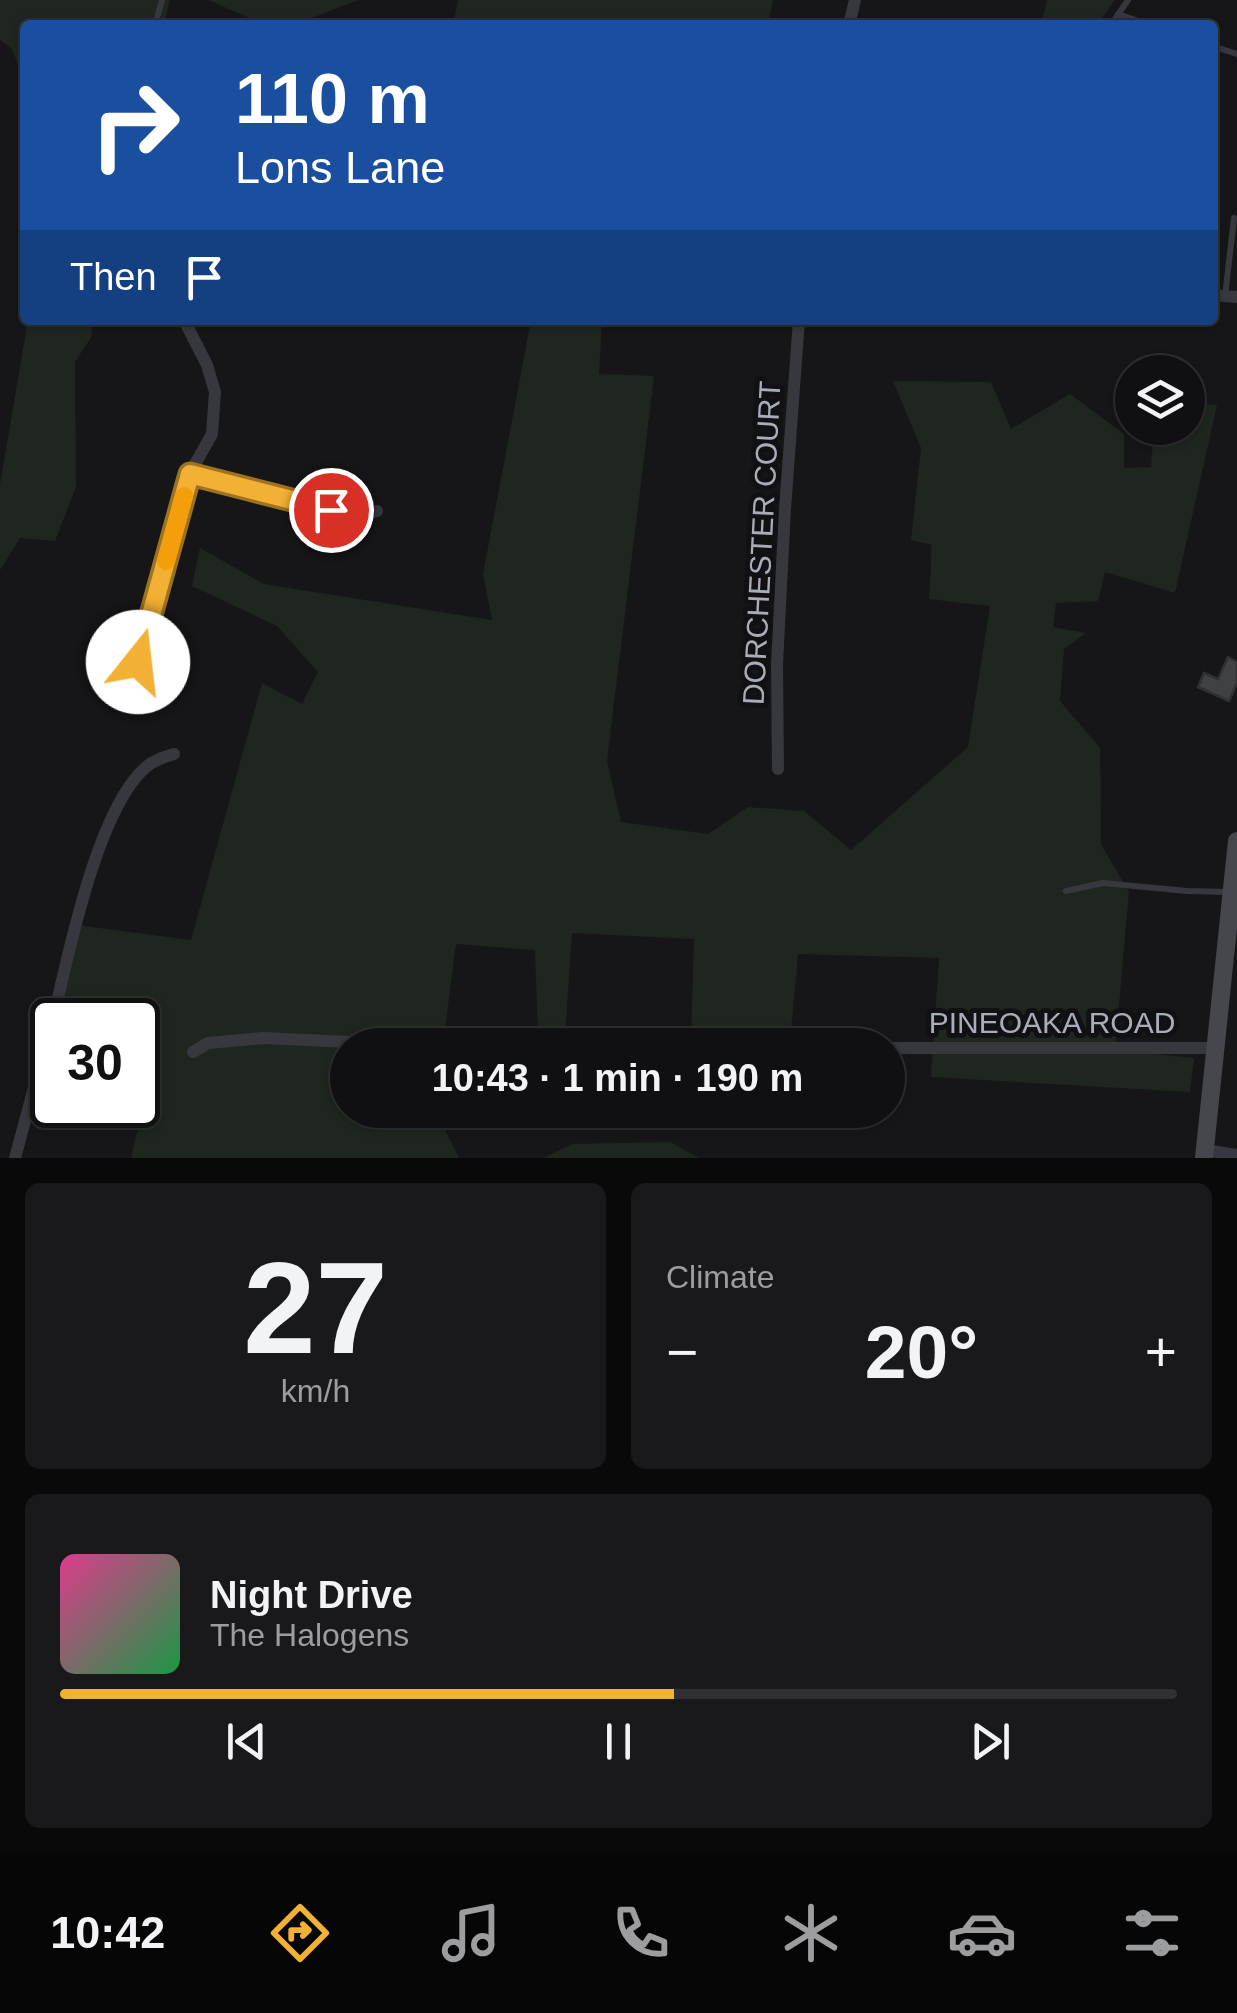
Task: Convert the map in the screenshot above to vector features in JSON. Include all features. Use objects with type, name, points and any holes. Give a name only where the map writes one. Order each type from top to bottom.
[{"type":"main road","points":[[1204,1154],[1237,841]]},
{"type":"street","points":[[119,687],[138,662],[190,474],[212,434],[216,392],[208,364],[187,325]]},
{"type":"street","name":"DORCHESTER COURT","points":[[778,769],[776,664],[799,325]]},
{"type":"street","points":[[190,474],[331,510],[354,514],[377,511]]},
{"type":"street","points":[[59,998],[84,894],[111,820],[128,789],[147,766],[174,754]]},
{"type":"street","points":[[193,1052],[208,1042],[264,1038],[330,1041]]},
{"type":"street","name":"PINEOAKA ROAD","points":[[905,1048],[1216,1048]]},
{"type":"street","points":[[15,1158],[30,1104]]},
{"type":"street","points":[[1204,1154],[1237,1156]]},
{"type":"lane","points":[[1114,20],[1128,0]]},
{"type":"lane","points":[[1118,14],[1135,20]]},
{"type":"lane","points":[[1225,296],[1235,239],[1234,218]]},
{"type":"lane","points":[[1066,890],[1104,882],[1187,890],[1233,887]]},
{"type":"shaded area","points":[[0,0],[170,0],[165,20],[20,20],[20,69],[11,48],[0,40]]},
{"type":"shaded area","points":[[208,0],[358,0],[307,20],[254,20]]},
{"type":"shaded area","points":[[458,0],[773,0],[769,20],[454,20]]},
{"type":"shaded area","points":[[1047,0],[1115,0],[1101,20],[1042,20]]},
{"type":"shaded area","points":[[27,325],[91,325],[92,336],[75,362],[76,487],[55,541],[20,538],[0,570],[0,484]]},
{"type":"shaded area","points":[[530,325],[602,325],[599,374],[654,376],[607,761],[621,822],[708,834],[748,807],[804,811],[851,850],[968,747],[990,606],[929,599],[932,545],[911,540],[921,448],[893,381],[991,382],[1011,429],[1070,394],[1115,427],[1115,445],[1124,445],[1124,468],[1151,467],[1153,445],[1205,445],[1205,404],[1217,405],[1175,593],[1105,572],[1098,601],[1056,603],[1053,627],[1086,633],[1064,649],[1060,701],[1100,748],[1101,844],[1129,892],[1115,1050],[1194,1058],[1190,1092],[931,1077],[939,958],[798,954],[791,1028],[691,1028],[694,939],[572,933],[566,1028],[538,1028],[535,950],[456,944],[445,1028],[330,1028],[330,1128],[444,1128],[459,1158],[131,1158],[138,1128],[160,1128],[160,998],[57,998],[77,925],[191,940],[262,683],[302,704],[318,672],[277,626],[192,586],[200,548],[264,584],[492,620],[483,574]]},
{"type":"shaded area","points":[[670,1142],[699,1158],[543,1158],[573,1144]]},
{"type":"building","points":[[1228,657],[1237,662],[1237,683],[1229,701],[1198,687],[1204,673],[1218,679]]},
{"type":"slow traffic","points":[[166,561],[184,496]]},
{"type":"route","points":[[138,662],[190,474],[331,510]]}]
